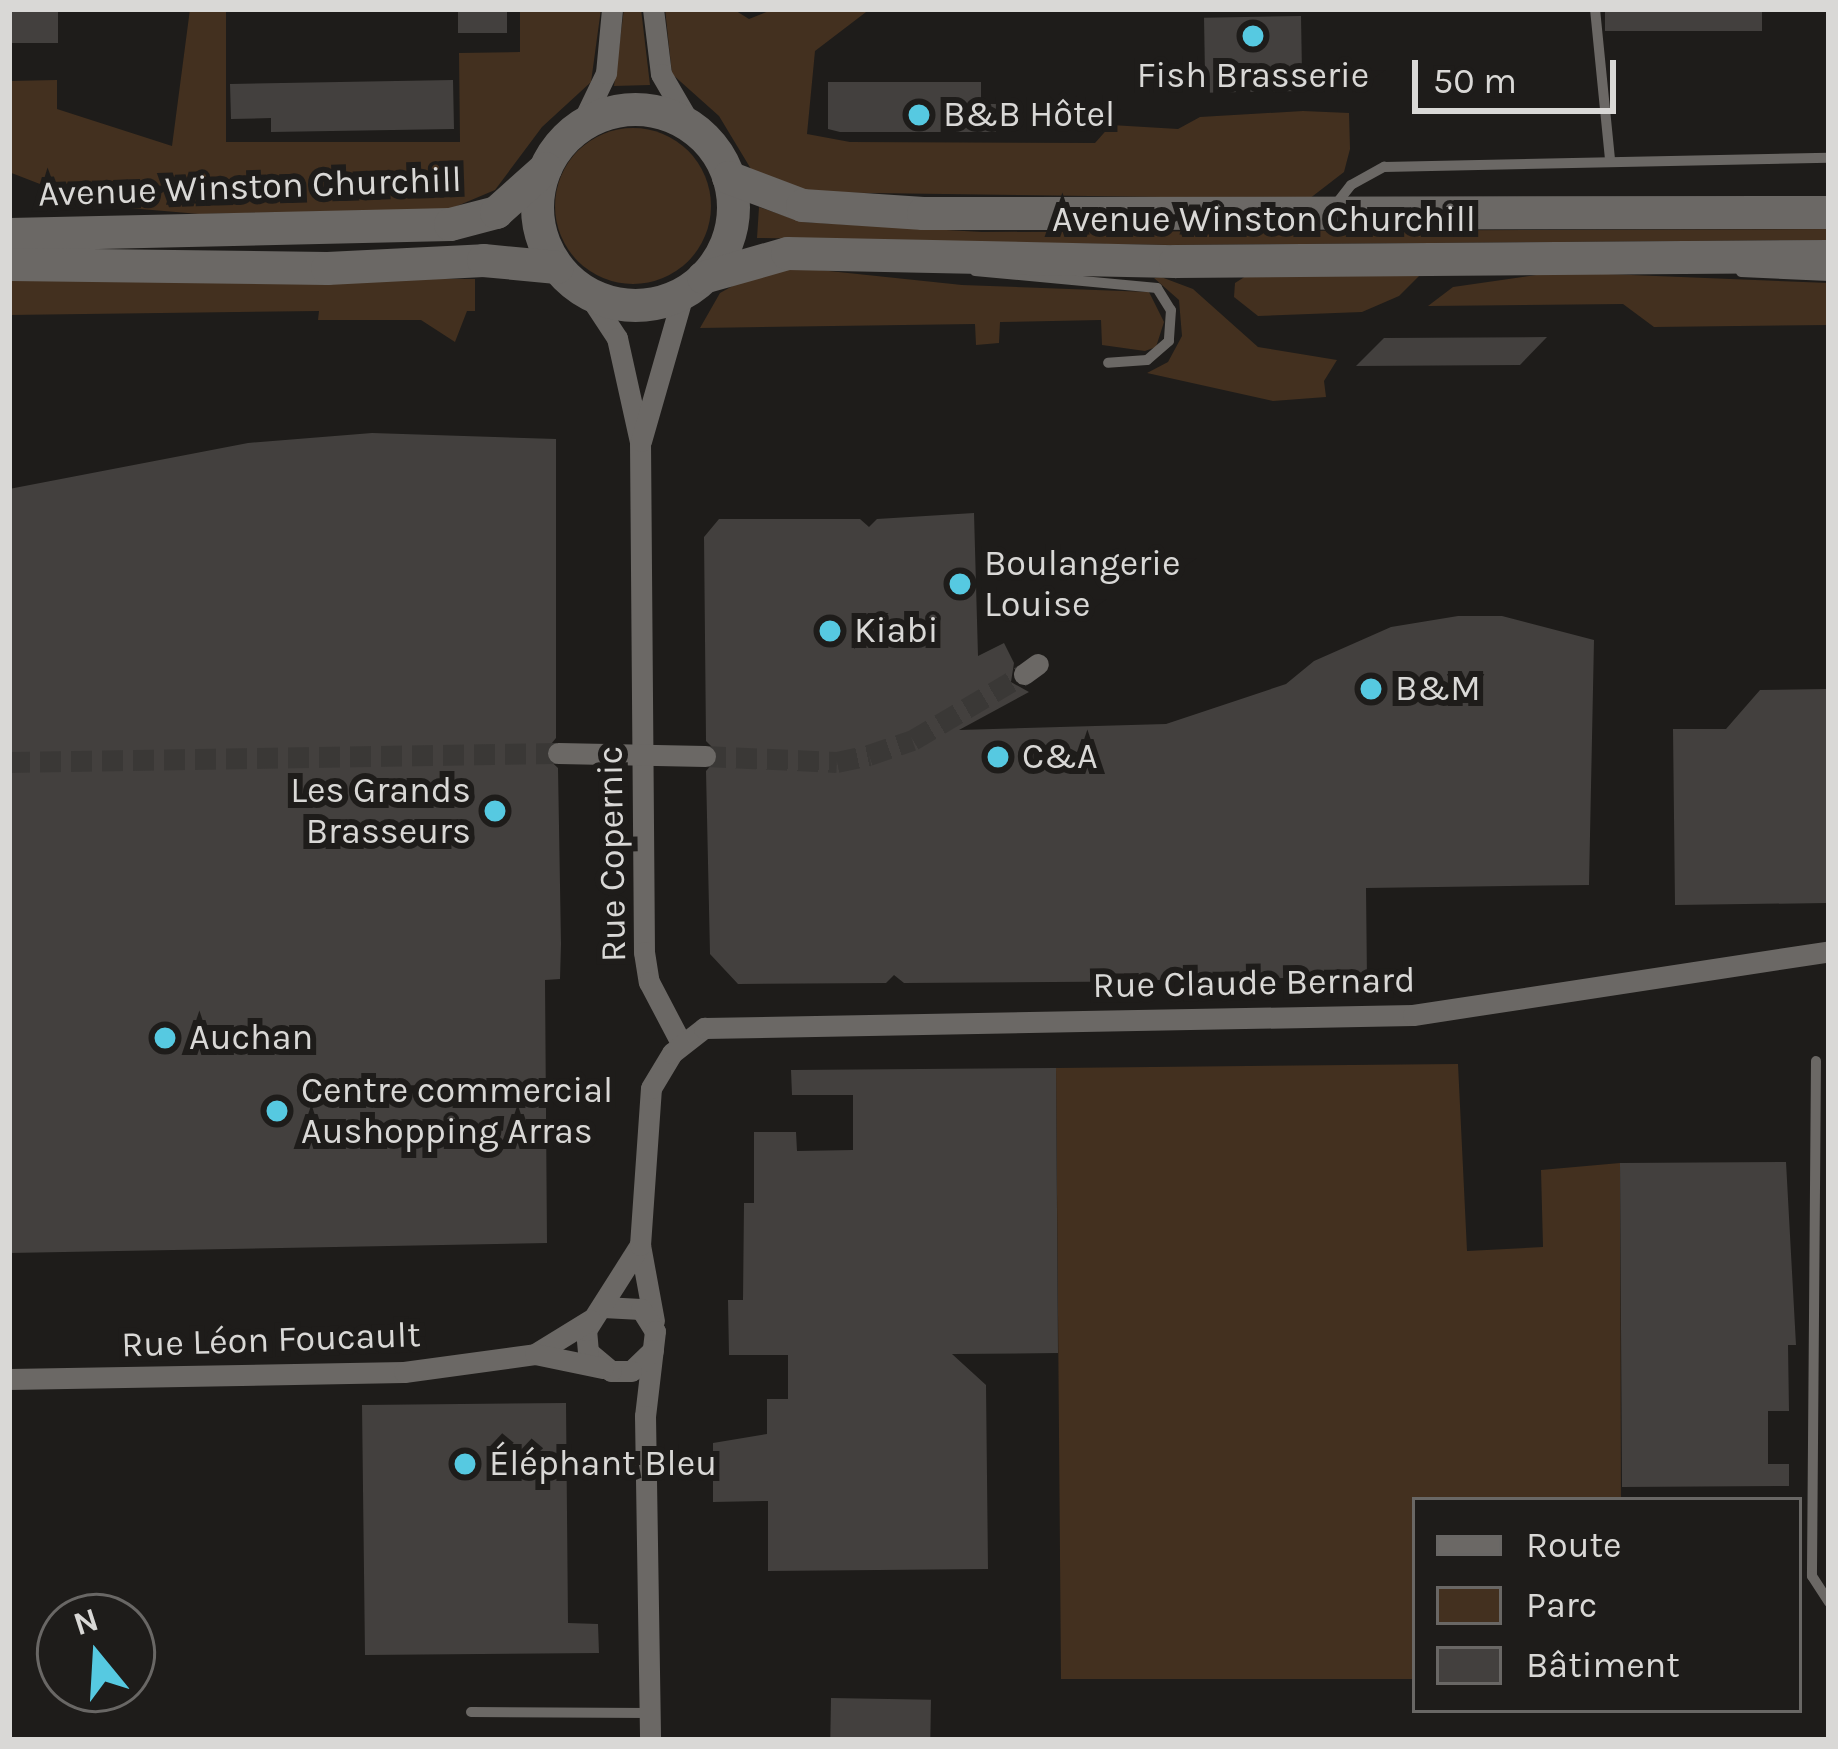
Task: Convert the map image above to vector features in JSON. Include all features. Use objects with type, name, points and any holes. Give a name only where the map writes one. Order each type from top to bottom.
[{"type":"main road","points":[[638,110],[694,128],[728,177],[730,231],[693,284],[643,304],[586,291],[557,267],[538,213],[546,166],[581,125],[638,110]]},
{"type":"main road","name":"Avenue Winston Churchill","points":[[9,234],[450,224],[496,212],[546,166]]},
{"type":"main road","name":"Avenue Winston Churchill","points":[[728,177],[770,198],[818,207],[1326,217],[1829,212]]},
{"type":"main road","name":"Avenue Winston Churchill","points":[[693,284],[770,254],[1829,256]]},
{"type":"main road","name":"Avenue Winston Churchill","points":[[9,264],[327,268],[483,260],[557,267]]},
{"type":"street","points":[[581,125],[610,60],[612,9]]},
{"type":"street","points":[[653,9],[662,74],[694,128]]},
{"type":"street","points":[[640,442],[693,284]]},
{"type":"street","points":[[586,291],[617,338],[640,442]]},
{"type":"street","name":"Rue Copernic","points":[[640,442],[646,639],[645,967],[681,1043]]},
{"type":"street","points":[[558,753],[643,751],[705,756]]},
{"type":"street","name":"Rue Claude Bernard","points":[[681,1043],[735,1022],[1447,1012],[1829,951]]},
{"type":"street","points":[[650,1740],[645,1416],[654,1341],[640,1245],[648,1102],[681,1043]]},
{"type":"street","points":[[640,1245],[596,1313],[588,1352],[645,1416]]},
{"type":"street","points":[[596,1313],[634,1306],[654,1341]]},
{"type":"street","name":"Rue Léon Foucault","points":[[535,1354],[596,1313]]},
{"type":"street","points":[[607,1370],[632,1371],[654,1341]]},
{"type":"street","name":"Rue Léon Foucault","points":[[9,1379],[404,1372],[535,1354],[607,1370]]},
{"type":"lane","points":[[1595,9],[1610,160]]},
{"type":"lane","points":[[1326,217],[1352,184],[1384,167],[1829,158]]},
{"type":"lane","points":[[920,256],[1001,276],[1150,283],[1171,310],[1169,341],[1147,360],[1108,363]]},
{"type":"lane","points":[[1649,258],[1829,275]]},
{"type":"lane","points":[[1816,1061],[1812,1576],[1829,1602]]},
{"type":"lane","points":[[471,1712],[650,1713]]},
{"type":"green space","points":[[190,9],[226,9],[226,142],[460,142],[459,53],[520,52],[520,9],[601,9],[591,82],[542,127],[495,190],[450,209],[199,214],[94,205],[9,172],[9,81],[57,80],[57,109],[172,146]]},
{"type":"green space","points":[[624,9],[641,9],[650,85],[614,86]]},
{"type":"green space","points":[[665,9],[733,9],[749,19],[774,9],[870,9],[815,51],[807,134],[850,142],[1095,143],[1111,125],[1178,129],[1200,117],[1303,111],[1349,113],[1350,149],[1344,172],[1309,199],[797,192],[754,174],[719,116],[672,74]]},
{"type":"green space","points":[[633,128],[663,133],[688,151],[706,176],[711,206],[706,236],[688,261],[663,279],[633,284],[603,279],[578,261],[560,236],[555,206],[560,176],[578,151],[603,133]]},
{"type":"green space","points":[[759,207],[802,222],[982,232],[1829,229],[1829,240],[1170,245],[757,238]]},
{"type":"green space","points":[[791,267],[962,285],[1149,292],[1164,322],[1156,347],[1145,351],[1102,345],[1101,320],[1000,322],[999,343],[976,345],[975,324],[700,328],[720,293],[752,275]]},
{"type":"green space","points":[[1557,272],[1829,283],[1829,325],[1654,327],[1623,304],[1428,306],[1453,287]]},
{"type":"green space","points":[[1420,275],[1399,296],[1362,312],[1258,316],[1234,297],[1235,283],[1246,276]]},
{"type":"green space","points":[[9,278],[475,279],[475,311],[467,311],[455,342],[421,320],[318,320],[319,311],[9,315]]},
{"type":"green space","points":[[1154,278],[1193,289],[1258,347],[1337,360],[1324,381],[1326,397],[1273,401],[1147,373],[1168,362],[1182,336],[1179,300]]},
{"type":"green space","points":[[1458,1064],[1467,1251],[1543,1247],[1541,1170],[1620,1163],[1621,1497],[1412,1497],[1412,1679],[1061,1679],[1056,1068]]},
{"type":"building","points":[[9,9],[58,9],[58,43],[9,43]]},
{"type":"building","points":[[458,9],[507,9],[507,33],[458,33]]},
{"type":"building","points":[[1605,9],[1762,9],[1762,31],[1605,31]]},
{"type":"building","name":"Fish Brasserie","points":[[1301,16],[1302,91],[1205,93],[1204,18]]},
{"type":"building","points":[[453,80],[454,129],[271,132],[271,118],[231,119],[230,84]]},
{"type":"building","name":"B&B Hôtel","points":[[828,82],[981,82],[981,104],[998,104],[998,132],[828,129]]},
{"type":"building","points":[[1547,337],[1520,365],[1356,366],[1384,338]]},
{"type":"building","name":"Centre commercial Aushopping Arras","points":[[372,433],[556,439],[556,738],[543,754],[558,768],[561,944],[560,979],[545,980],[547,1243],[9,1253],[9,489],[248,443]]},
{"type":"building","points":[[974,513],[978,656],[1004,643],[1014,663],[1011,682],[1029,692],[959,730],[1166,724],[1286,684],[1314,661],[1391,627],[1458,616],[1502,616],[1594,640],[1589,885],[1366,888],[1367,980],[904,983],[894,975],[886,983],[738,984],[710,954],[706,771],[720,755],[706,741],[704,537],[719,519],[860,519],[869,527],[877,519]]},
{"type":"building","points":[[1826,689],[1826,903],[1675,905],[1673,729],[1726,729],[1760,690]]},
{"type":"building","points":[[1056,1068],[1058,1353],[952,1354],[986,1385],[988,1569],[768,1571],[768,1501],[713,1502],[713,1443],[767,1434],[767,1399],[788,1399],[788,1355],[729,1355],[728,1300],[743,1300],[744,1203],[754,1203],[754,1132],[796,1132],[797,1151],[853,1150],[853,1095],[792,1095],[791,1070]]},
{"type":"building","points":[[1786,1162],[1796,1345],[1788,1345],[1789,1411],[1768,1411],[1768,1464],[1789,1464],[1789,1486],[1622,1487],[1620,1163]]},
{"type":"building","points":[[566,1403],[568,1623],[598,1624],[599,1653],[365,1655],[362,1405]]},
{"type":"building","points":[[831,1698],[931,1700],[930,1740],[830,1740]]},
{"type":"tunnel","points":[[705,756],[837,762],[869,755],[913,740],[1024,674]]},
{"type":"tunnel","points":[[9,762],[558,753]]},
{"type":"place","name":"Fish Brasserie","points":[[1253,36]]},
{"type":"place","name":"B&B Hôtel","points":[[919,115]]},
{"type":"place","name":"Boulangerie Louise","points":[[960,584]]},
{"type":"place","name":"Kiabi","points":[[830,631]]},
{"type":"place","name":"B&M","points":[[1371,689]]},
{"type":"place","name":"C&A","points":[[998,757]]},
{"type":"place","name":"Les Grands Brasseurs","points":[[495,811]]},
{"type":"place","name":"Auchan","points":[[165,1038]]},
{"type":"place","name":"Centre commercial Aushopping Arras","points":[[277,1111]]},
{"type":"place","name":"Éléphant Bleu","points":[[465,1464]]}]
